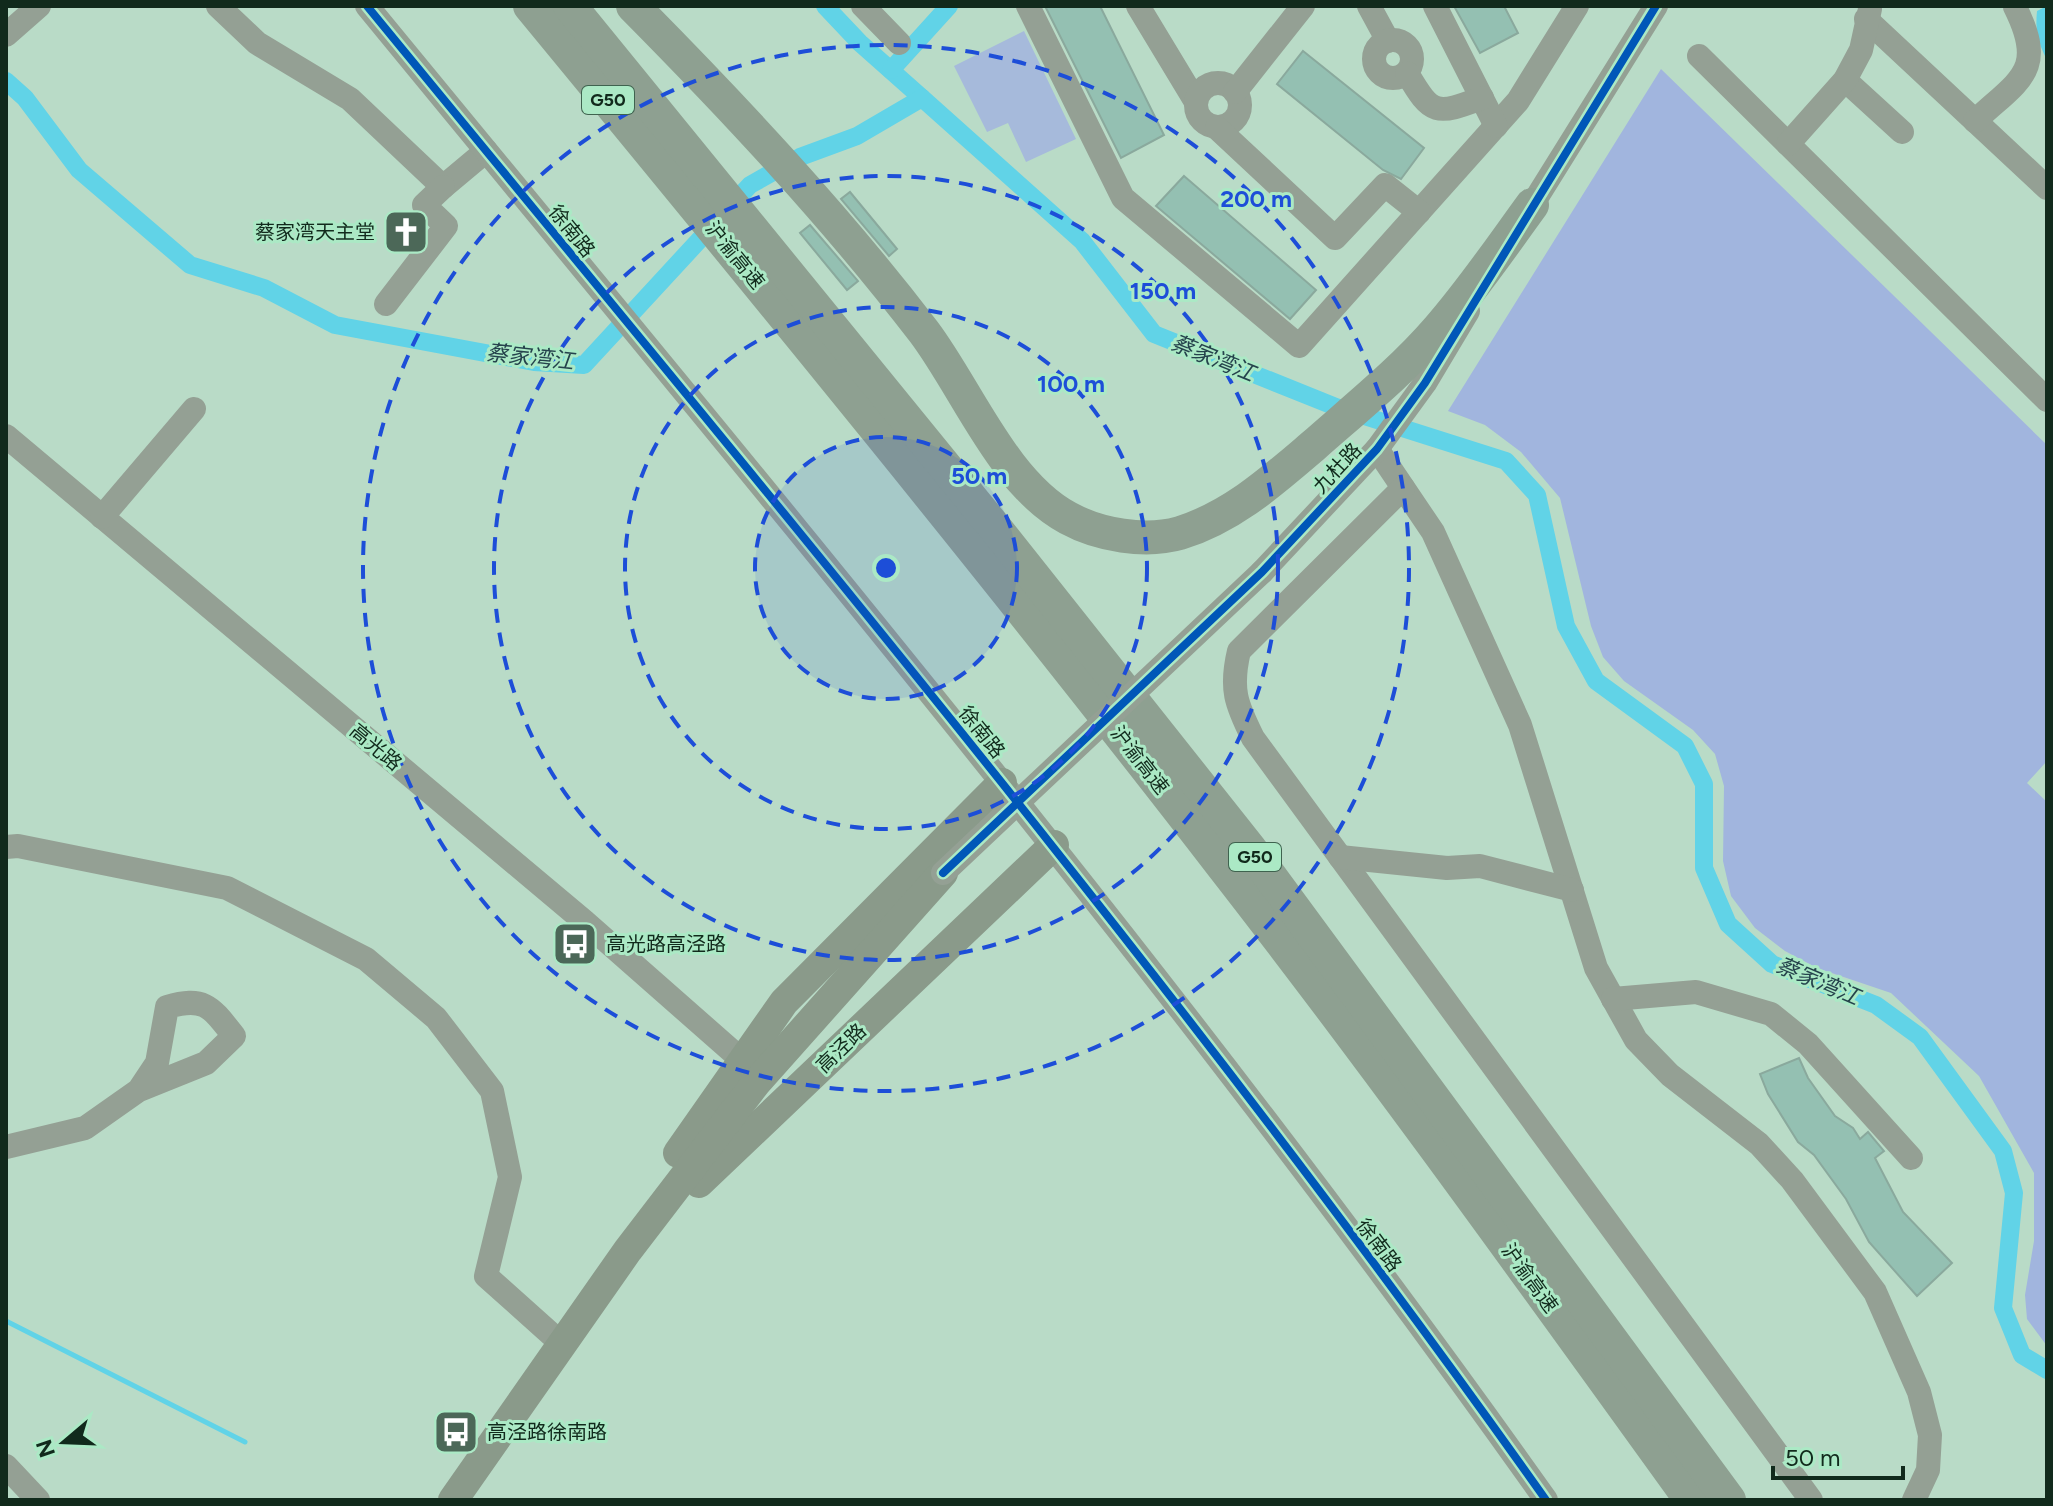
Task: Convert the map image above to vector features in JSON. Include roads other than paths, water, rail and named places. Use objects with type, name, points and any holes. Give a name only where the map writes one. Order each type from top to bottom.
[{"type":"highway","name":"沪渝高速","points":[[530,6],[698,178]]},
{"type":"highway","name":"沪渝高速","points":[[572,6],[745,244],[984,560],[1226,869],[1691,1500]]},
{"type":"highway","points":[[633,6],[759,134],[922,329],[1021,477],[1042,500],[1068,518],[1101,531],[1138,537],[1176,534],[1211,522],[1248,500],[1376,391],[1438,329],[1532,205]]},
{"type":"highway","name":"沪渝高速","points":[[745,244],[1250,849],[1729,1500]]},
{"type":"highway","points":[[1424,1134],[1684,1500]]},
{"type":"main road","name":"高泾路","points":[[628,1250],[661,1178],[784,1002],[1002,783]]},
{"type":"main road","name":"高泾路","points":[[628,1250],[1054,845]]},
{"type":"main road","name":"高泾路","points":[[453,1500],[628,1250],[756,1083],[943,873]]},
{"type":"street","points":[[6,35],[39,6]]},
{"type":"street","points":[[218,6],[257,43],[350,99],[443,187]]},
{"type":"street","name":"徐南路","points":[[367,6],[1054,845],[1448,1362],[1546,1500]]},
{"type":"street","points":[[863,6],[899,43]]},
{"type":"street","points":[[1028,6],[1123,198],[1299,346],[1518,101],[1577,6]]},
{"type":"street","points":[[1138,6],[1196,102],[1204,122],[1217,128],[1335,238],[1385,185],[1419,212]]},
{"type":"street","points":[[1235,92],[1303,6]]},
{"type":"street","points":[[1369,6],[1388,41],[1400,41],[1410,49],[1412,62],[1407,73],[1424,102],[1434,110],[1448,111],[1482,98]]},
{"type":"street","points":[[1435,6],[1496,126]]},
{"type":"street","name":"九杜路","points":[[943,873],[1262,572],[1377,449],[1425,383],[1656,6]]},
{"type":"street","points":[[1975,121],[2022,78],[2031,59],[2029,34],[2010,6]]},
{"type":"street","points":[[1868,12],[1975,121],[2047,188]]},
{"type":"street","points":[[1788,144],[1845,80],[1861,50],[1868,12]]},
{"type":"street","points":[[1699,56],[2047,400]]},
{"type":"street","points":[[1845,80],[1902,132]]},
{"type":"street","points":[[1196,102],[1209,85],[1223,84],[1235,92],[1240,105],[1236,118],[1217,128]]},
{"type":"street","points":[[386,304],[446,226],[424,205],[486,151]]},
{"type":"street","points":[[102,517],[194,409]]},
{"type":"street","name":"高光路","points":[[6,436],[573,912],[743,1061]]},
{"type":"street","points":[[1377,449],[1433,532],[1520,725],[1596,968],[1636,1040],[1670,1075],[1759,1144],[1792,1180],[1875,1292],[1904,1355],[1930,1435],[1928,1470],[1914,1500]]},
{"type":"street","points":[[1403,488],[1239,651],[1233,676],[1236,703],[1253,738],[1811,1500]]},
{"type":"street","points":[[6,847],[18,846],[227,888],[366,959],[436,1018],[492,1091],[510,1177],[486,1276],[562,1344]]},
{"type":"street","points":[[1340,857],[1447,868],[1480,866],[1572,890]]},
{"type":"street","points":[[1613,999],[1696,992],[1771,1014],[1808,1044],[1911,1158]]},
{"type":"street","points":[[6,1147],[85,1128],[139,1090]]},
{"type":"street","points":[[6,1466],[38,1500]]},
{"type":"waterway","points":[[825,6],[860,43],[922,98]]},
{"type":"waterway","points":[[891,70],[949,6]]},
{"type":"waterway","name":"蔡家湾江","points":[[6,81],[25,98],[79,170],[190,265],[264,288],[335,325],[534,362],[584,365],[750,185],[800,157],[857,136],[922,98],[1082,241],[1154,334],[1336,407],[1506,461],[1537,495],[1566,626],[1596,681],[1685,746],[1704,784],[1704,868],[1728,924],[1772,964],[1876,1005],[1920,1037],[2003,1151],[2014,1193],[2003,1308],[2022,1355],[2047,1370]]},
{"type":"waterway","points":[[6,1321],[245,1442]]},
{"type":"place","name":"蔡家湾天主堂","points":[[406,232]]},
{"type":"place","name":"高光路高泾路","points":[[575,944]]},
{"type":"place","name":"高泾路徐南路","points":[[456,1432]]}]
